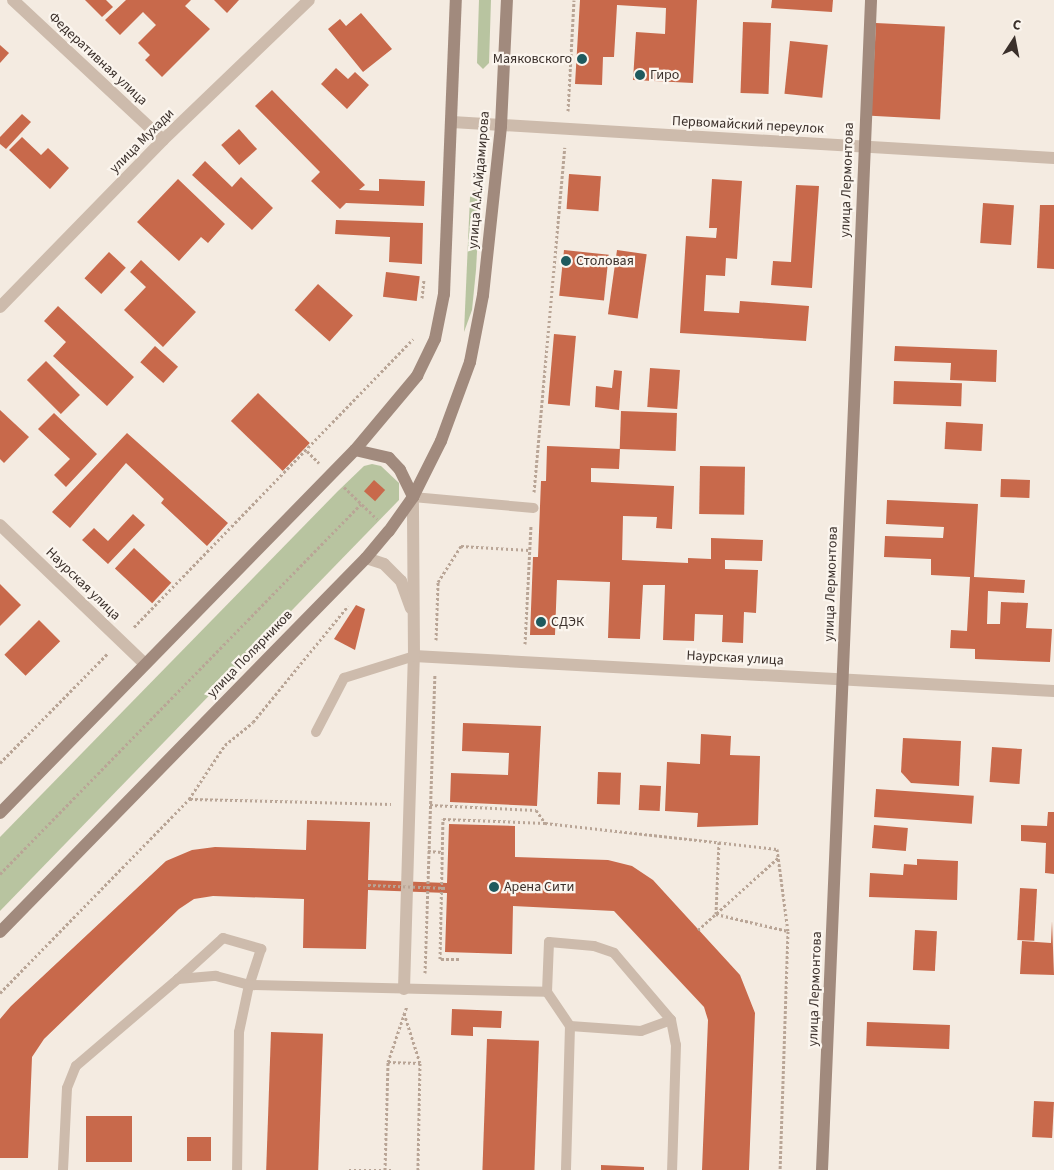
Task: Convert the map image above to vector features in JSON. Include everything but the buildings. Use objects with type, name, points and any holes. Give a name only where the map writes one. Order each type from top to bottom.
[{"type":"main road","name":"улица А.А.Айдамирова","points":[[355,450],[417,376],[435,340],[444,294],[456,0]]},
{"type":"main road","name":"улица А.А.Айдамирова","points":[[470,362],[484,287],[500,126],[507,0]]},
{"type":"main road","name":"улица Лермонтова","points":[[822,1170],[863,147],[871,0]]},
{"type":"main road","name":"улица Полярников","points":[[0,932],[366,558],[389,531],[413,497],[441,441],[470,362]]},
{"type":"main road","points":[[0,813],[355,450],[388,458],[400,470],[413,497]]},
{"type":"street","name":"Федеративная улица","points":[[13,0],[163,140]]},
{"type":"street","name":"улица Мухади","points":[[0,307],[163,140],[309,0]]},
{"type":"street","name":"Первомайский переулок","points":[[452,122],[1054,158]]},
{"type":"street","points":[[410,989],[410,804],[414,656],[413,497]]},
{"type":"street","name":"Наурская улица","points":[[0,525],[145,664]]},
{"type":"street","points":[[366,558],[384,564],[401,581],[414,617]]},
{"type":"street","name":"Наурская улица","points":[[414,656],[1054,690]]},
{"type":"lane","points":[[413,497],[533,508]]},
{"type":"lane","points":[[316,732],[344,678],[414,656]]},
{"type":"lane","points":[[63,1170],[67,1088],[76,1066],[223,938],[261,950],[249,985],[239,1032],[237,1170]]},
{"type":"lane","points":[[566,1170],[570,1026],[546,992],[549,942],[594,946],[614,953],[671,1020],[676,1045],[672,1170]]},
{"type":"lane","points":[[178,979],[216,976],[249,985],[546,992]]},
{"type":"lane","points":[[570,1026],[641,1030],[671,1020]]},
{"type":"path","points":[[524,662],[529,550],[567,130],[574,0]]},
{"type":"path","points":[[422,303],[425,274]]},
{"type":"path","points":[[0,763],[307,451],[419,333]]},
{"type":"path","points":[[307,451],[389,531]]},
{"type":"path","points":[[0,874],[361,504]]},
{"type":"path","points":[[385,1170],[388,1062],[410,989],[425,974],[438,582],[461,546],[529,550]]},
{"type":"path","points":[[414,558],[438,582]]},
{"type":"path","points":[[0,993],[189,799],[225,745],[254,722],[350,603]]},
{"type":"path","points":[[189,799],[410,804],[536,810],[545,823]]},
{"type":"path","points":[[459,960],[440,959],[443,819],[545,823],[777,848],[788,931],[780,1170]]},
{"type":"path","points":[[716,914],[719,842]]},
{"type":"path","points":[[698,930],[779,858]]},
{"type":"path","points":[[368,884],[447,888]]},
{"type":"path","points":[[716,914],[788,931]]},
{"type":"path","points":[[404,1012],[420,1063],[418,1170]]},
{"type":"path","points":[[388,1062],[420,1063]]},
{"type":"path","points":[[349,1170],[391,1170]]},
{"type":"green space","points":[[479,0],[491,0],[489,63],[483,69],[477,63]]},
{"type":"green space","points":[[474,190],[478,191],[480,197],[476,270],[472,310],[464,332],[470,197]]},
{"type":"green space","points":[[372,464],[381,466],[399,483],[399,500],[0,911],[0,837],[338,491],[364,466]]},
{"type":"place","name":"Маяковского","points":[[582,59]]},
{"type":"place","name":"Гиро","points":[[640,75]]},
{"type":"place","name":"Столовая","points":[[566,261]]},
{"type":"place","name":"СДЭК","points":[[541,622]]},
{"type":"place","name":"Арена Сити","points":[[494,887]]}]
